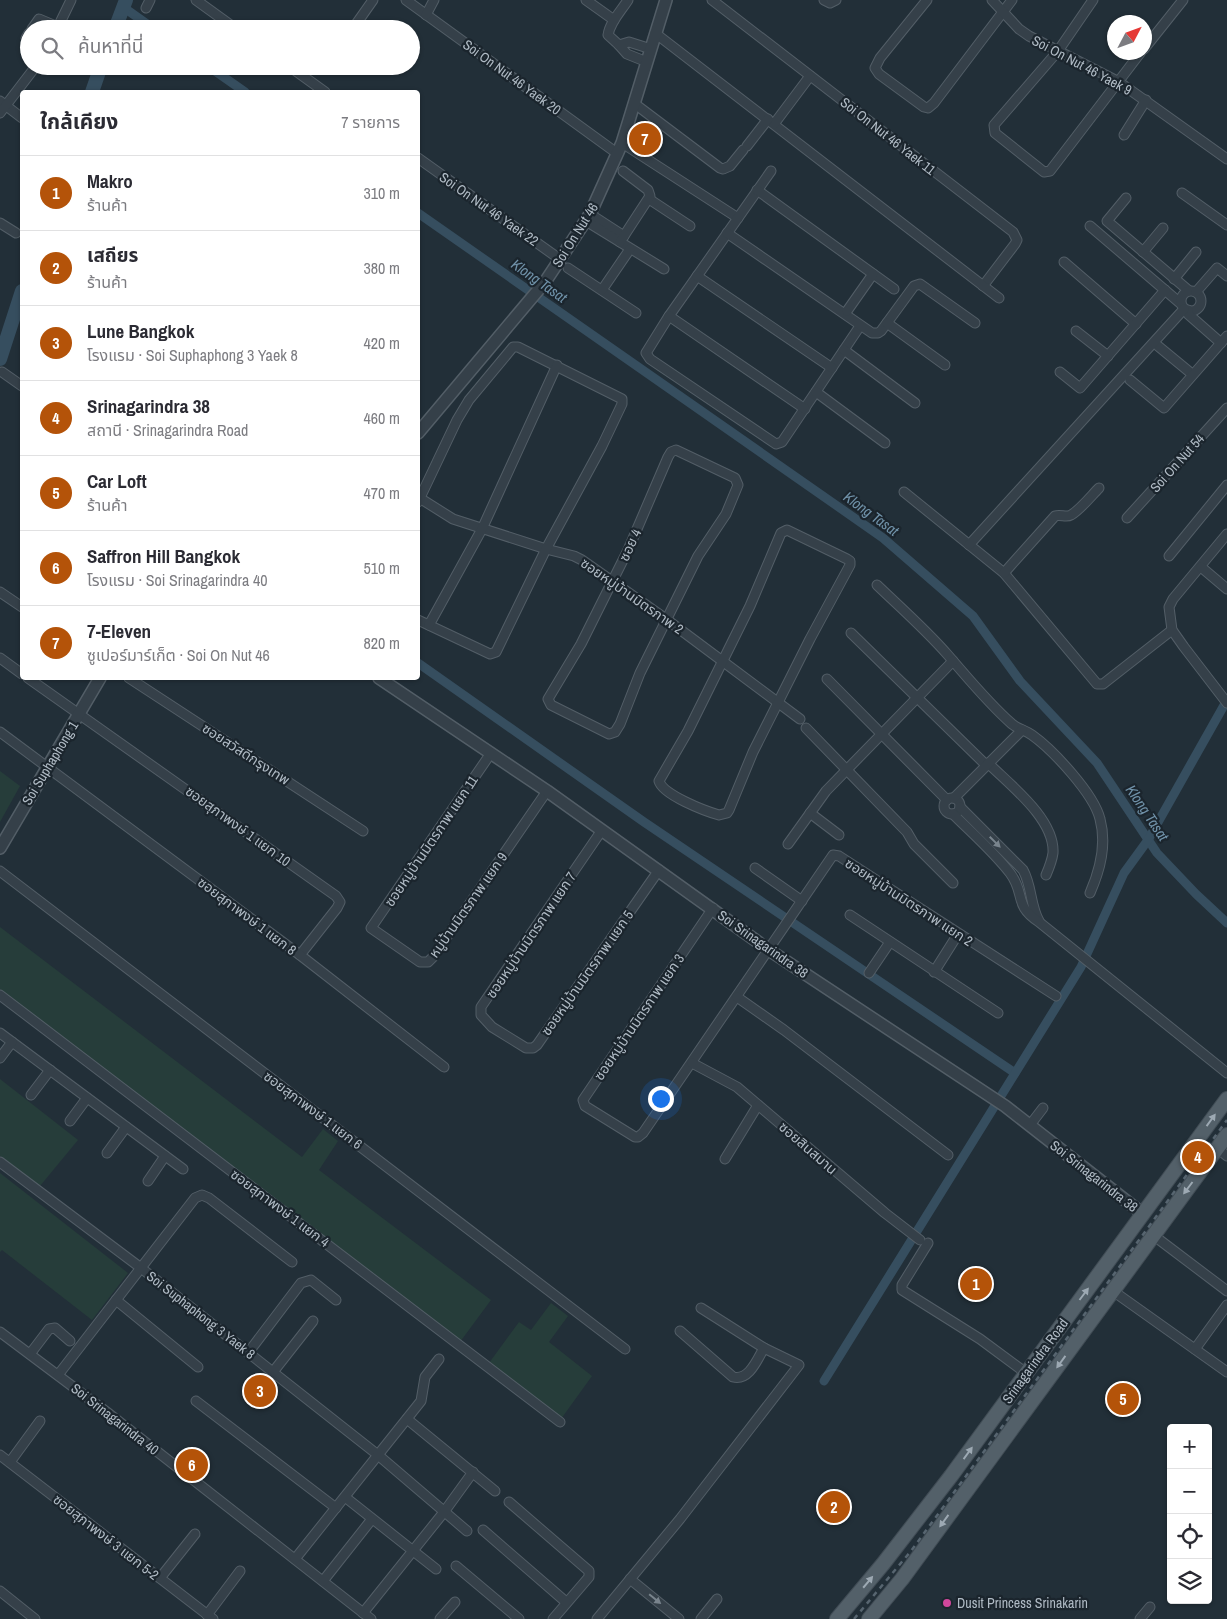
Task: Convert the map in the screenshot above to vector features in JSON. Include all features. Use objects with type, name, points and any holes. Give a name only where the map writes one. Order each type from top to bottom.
[{"type":"main road","name":"Srinagarindra Road","points":[[837,1619],[928,1506],[1227,1099]]},
{"type":"main road","name":"Srinagarindra Road","points":[[869,1619],[902,1579],[1153,1235],[1222,1152],[1227,1135]]},
{"type":"street","points":[[61,20],[71,0]]},
{"type":"street","points":[[196,0],[224,20]]},
{"type":"street","points":[[359,20],[373,0]]},
{"type":"street","name":"Soi On Nut 46 Yaek 20","points":[[406,0],[620,149],[738,218]]},
{"type":"street","points":[[426,15],[434,0]]},
{"type":"street","points":[[586,0],[614,20]]},
{"type":"street","points":[[628,0],[614,20],[608,35],[627,54],[647,62]]},
{"type":"street","name":"Soi On Nut 46","points":[[420,431],[545,282],[565,264],[620,149],[666,0]]},
{"type":"street","name":"Soi On Nut 46 Yaek 11","points":[[712,0],[1016,236],[1015,244],[983,286]]},
{"type":"street","points":[[824,0],[830,3],[836,0]]},
{"type":"street","points":[[926,0],[880,58],[875,68],[879,74],[928,108],[934,103],[1012,0]]},
{"type":"street","name":"Soi On Nut 46 Yaek 9","points":[[992,0],[1019,29],[1029,36],[1119,82],[1227,159]]},
{"type":"street","points":[[1093,0],[1058,51],[994,125],[993,129],[995,132],[1044,172],[1050,171],[1136,60]]},
{"type":"street","points":[[1152,39],[1182,0]]},
{"type":"street","points":[[656,33],[999,298]]},
{"type":"street","points":[[619,45],[629,42],[651,49]]},
{"type":"street","points":[[20,117],[2,106],[28,75]]},
{"type":"street","points":[[302,75],[323,90]]},
{"type":"street","points":[[634,104],[723,169],[730,166],[810,76]]},
{"type":"street","points":[[1124,135],[1146,100]]},
{"type":"street","name":"Soi On Nut 46 Yaek 22","points":[[420,159],[636,313]]},
{"type":"street","points":[[771,171],[669,316],[646,350],[646,354],[650,359],[776,444],[782,442],[860,326]]},
{"type":"street","points":[[622,239],[649,199],[650,193],[623,172]]},
{"type":"street","points":[[757,190],[894,289]]},
{"type":"street","points":[[1182,193],[1227,225]]},
{"type":"street","points":[[1090,226],[1184,307],[1196,310],[1200,305],[1201,298],[1174,279],[1107,221],[1126,198]]},
{"type":"street","points":[[649,199],[690,226]]},
{"type":"street","points":[[588,217],[622,239],[630,249],[664,269]]},
{"type":"street","points":[[0,223],[16,233]]},
{"type":"street","points":[[1143,252],[1164,228]]},
{"type":"street","points":[[727,233],[860,326],[875,334],[881,331],[914,286],[920,284],[975,323]]},
{"type":"street","points":[[602,290],[630,249]]},
{"type":"street","points":[[1174,279],[1196,252]]},
{"type":"street","points":[[1064,262],[1136,324]]},
{"type":"street","points":[[1130,380],[1164,408],[1224,339],[1188,314],[1181,296],[1192,291],[1217,268],[1227,276]]},
{"type":"street","points":[[847,311],[873,274]]},
{"type":"street","points":[[697,276],[832,368]]},
{"type":"street","points":[[1060,372],[1080,388],[1165,290]]},
{"type":"street","points":[[969,545],[1184,307]]},
{"type":"street","points":[[669,316],[805,409]]},
{"type":"street","points":[[887,323],[946,365]]},
{"type":"street","points":[[1076,330],[1108,356]]},
{"type":"street","points":[[420,495],[469,400],[510,350],[516,346],[620,397],[623,401],[602,446],[546,549],[496,652],[490,654],[420,621]]},
{"type":"street","points":[[1158,346],[1192,374]]},
{"type":"street","points":[[844,350],[915,403]]},
{"type":"street","points":[[429,625],[482,529],[557,365]]},
{"type":"street","points":[[2,372],[20,385]]},
{"type":"street","points":[[816,392],[885,443]]},
{"type":"street","name":"Soi On Nut 54","points":[[1128,518],[1227,408]]},
{"type":"street","name":"ซอย 4","points":[[674,450],[680,450],[736,478],[738,485],[726,514],[698,556],[640,673],[623,718],[615,732],[609,734],[551,706],[548,702],[549,696],[576,652],[612,580],[638,528],[668,457],[674,450]]},
{"type":"street","points":[[1169,556],[1227,485]]},
{"type":"street","points":[[1004,573],[1055,516],[1073,514],[1099,488]]},
{"type":"street","points":[[904,492],[1004,573],[1098,684],[1103,684],[1172,630]]},
{"type":"street","name":"ซอยหมู่บ้านมิตรภาพ 2","points":[[420,500],[446,516],[482,529],[574,556],[612,580],[800,719]]},
{"type":"street","points":[[791,531],[847,559],[850,563],[849,568],[810,639],[753,752],[732,804],[727,813],[720,815],[673,795],[663,789],[659,781],[688,731],[722,662],[750,606],[781,533],[791,531]]},
{"type":"street","points":[[1227,534],[1170,603],[1172,630],[1227,703]]},
{"type":"street","points":[[1201,567],[1227,589]]},
{"type":"street","points":[[877,585],[937,643],[1012,724],[1033,736],[1074,775],[1088,795],[1100,820],[1102,838],[1102,858],[1099,872],[1090,893]]},
{"type":"street","points":[[0,592],[20,606]]},
{"type":"street","points":[[852,633],[1024,799],[1042,819],[1052,840],[1053,853],[1046,875]]},
{"type":"street","points":[[0,658],[20,673]]},
{"type":"street","points":[[788,844],[826,791],[953,661]]},
{"type":"street","points":[[827,679],[950,799],[959,801],[960,807],[1023,870],[1028,880],[1034,910],[1040,922]]},
{"type":"street","name":"ซอยสุภาพงษ์ 1 แยก 10","points":[[31,680],[336,896],[340,902],[337,908],[300,955]]},
{"type":"street","name":"Soi Suphaphong 1","points":[[0,848],[99,680]]},
{"type":"street","name":"ซอยสวัสดีกรุงเทพ","points":[[132,680],[363,831]]},
{"type":"street","name":"Soi Srinagarindra 38","points":[[382,680],[602,830],[769,950],[1006,1106],[1142,1214]]},
{"type":"street","points":[[806,728],[907,832],[914,844],[953,883]]},
{"type":"street","points":[[1022,730],[950,799],[944,806],[944,809],[949,814],[953,814],[1010,874],[1015,881],[1024,910],[1227,1073]]},
{"type":"street","name":"ซอยสุภาพงษ์ 1 แยก 8","points":[[0,732],[300,955],[444,1067]]},
{"type":"street","name":"ซอยหมู่บ้านมิตรภาพ แยก 11","points":[[371,928],[491,754]]},
{"type":"street","name":"หมู่บ้านมิตรภาพ แยก 9","points":[[371,928],[420,962],[428,962],[433,958],[547,792]]},
{"type":"street","points":[[953,814],[960,807]]},
{"type":"street","points":[[810,813],[839,835]]},
{"type":"street","name":"ซอยหมู่บ้านมิตรภาพ แยก 7","points":[[504,1034],[484,1020],[480,1011],[602,830]]},
{"type":"street","name":"ซอยหมู่บ้านมิตรภาพ แยก 2","points":[[692,1063],[830,858],[836,855],[1056,996]]},
{"type":"street","points":[[755,868],[802,901]]},
{"type":"street","name":"ซอยหมู่บ้านมิตรภาพ แยก 5","points":[[504,1034],[526,1048],[533,1048],[537,1045],[659,870]]},
{"type":"street","name":"ซอยสุภาพงษ์ 1 แยก 6","points":[[0,871],[625,1349]]},
{"type":"street","name":"ซอยหมู่บ้านมิตรภาพ แยก 3","points":[[692,1063],[641,1136],[635,1137],[606,1120],[583,1103],[584,1097],[713,908]]},
{"type":"street","points":[[850,915],[998,1013]]},
{"type":"street","points":[[934,972],[958,934]]},
{"type":"street","points":[[869,973],[890,942]]},
{"type":"street","name":"ซอยสุภาพงษ์ 1 แยก 4","points":[[0,995],[560,1422]]},
{"type":"street","points":[[738,997],[948,1155]]},
{"type":"street","points":[[0,1033],[183,1170]]},
{"type":"street","points":[[0,1058],[12,1042]]},
{"type":"street","name":"ซอยสินสมาน","points":[[692,1063],[730,1082],[909,1232],[924,1241],[902,1285],[902,1290],[980,1339],[1026,1373]]},
{"type":"street","points":[[31,1095],[50,1070]]},
{"type":"street","points":[[70,1122],[87,1098]]},
{"type":"street","points":[[725,1159],[758,1104]]},
{"type":"street","points":[[1030,1125],[1043,1108]]},
{"type":"street","points":[[107,1153],[126,1127]]},
{"type":"street","points":[[148,1181],[165,1156]]},
{"type":"street","name":"Soi Suphaphong 3 Yaek 8","points":[[0,1162],[141,1268],[273,1372],[378,1455],[467,1531]]},
{"type":"street","points":[[58,1375],[195,1198],[202,1195],[209,1198],[292,1262]]},
{"type":"street","points":[[1153,1235],[1227,1291]]},
{"type":"street","points":[[248,1353],[301,1284],[310,1280],[336,1300]]},
{"type":"street","points":[[1112,1291],[1227,1372]]},
{"type":"street","points":[[116,1300],[198,1367]]},
{"type":"street","points":[[1195,1349],[1227,1305]]},
{"type":"street","points":[[597,1619],[680,1519],[799,1365],[764,1348],[701,1308]]},
{"type":"street","points":[[273,1372],[313,1321]]},
{"type":"street","points":[[30,1354],[49,1329],[55,1328],[70,1341]]},
{"type":"street","points":[[680,1331],[733,1377],[745,1376],[764,1348]]},
{"type":"street","name":"Soi Srinagarindra 40","points":[[0,1332],[371,1619]]},
{"type":"street","points":[[295,1559],[421,1401],[425,1377],[439,1359]]},
{"type":"street","points":[[196,1401],[336,1508]]},
{"type":"street","points":[[407,1419],[495,1490]]},
{"type":"street","points":[[10,1462],[40,1421]]},
{"type":"street","name":"ซอยสุภาพงษ์ 3 แยก 5-2","points":[[0,1455],[210,1617]]},
{"type":"street","points":[[363,1613],[444,1512],[473,1472]]},
{"type":"street","points":[[345,1497],[436,1569]]},
{"type":"street","points":[[509,1502],[590,1571],[589,1577],[553,1619]]},
{"type":"street","points":[[323,1580],[372,1518]]},
{"type":"street","points":[[483,1530],[566,1602]]},
{"type":"street","points":[[160,1578],[195,1534]]},
{"type":"street","points":[[456,1566],[519,1619]]},
{"type":"street","points":[[210,1617],[240,1571]]},
{"type":"street","points":[[630,1579],[679,1619]]},
{"type":"street","points":[[0,1591],[35,1619]]},
{"type":"street","points":[[701,1619],[717,1599]]},
{"type":"street","points":[[440,1619],[455,1602]]},
{"type":"street","points":[[1140,1619],[1150,1607]]},
{"type":"green space","points":[[0,771],[20,786],[0,822]]},
{"type":"green space","points":[[0,927],[302,1157],[323,1129],[338,1141],[319,1170],[491,1300],[460,1342],[0,990]]},
{"type":"green space","points":[[0,1079],[78,1140],[40,1186],[0,1156]]},
{"type":"green space","points":[[0,1173],[128,1273],[92,1320],[2,1250],[0,1252]]},
{"type":"green space","points":[[551,1303],[568,1316],[549,1342],[592,1376],[561,1419],[489,1363],[519,1322],[531,1330]]},
{"type":"waterway","points":[[118,20],[126,0]]},
{"type":"waterway","name":"Klong Tasat","points":[[123,7],[141,20]]},
{"type":"waterway","points":[[93,90],[98,75]]},
{"type":"waterway","name":"Klong Tasat","points":[[221,75],[242,90]]},
{"type":"waterway","name":"Klong Tasat","points":[[420,214],[883,538],[973,616],[1020,681],[1097,763],[1157,853],[1227,923]]},
{"type":"waterway","points":[[0,359],[20,297]]},
{"type":"waterway","points":[[420,664],[644,822],[1015,1073]]},
{"type":"waterway","points":[[824,1381],[1081,967],[1124,873],[1148,840],[1227,700]]},
{"type":"railway","points":[[854,1619],[911,1551],[1227,1120]]},
{"type":"place","name":"7-Eleven","points":[[645,139]]},
{"type":"place","name":"Srinagarindra 38","points":[[1198,1157]]},
{"type":"place","name":"Makro","points":[[976,1284]]},
{"type":"place","name":"Lune Bangkok","points":[[260,1391]]},
{"type":"place","name":"Car Loft","points":[[1123,1399]]},
{"type":"place","name":"Saffron Hill Bangkok","points":[[192,1465]]},
{"type":"place","name":"เสถียร","points":[[834,1507]]},
{"type":"place","name":"Dusit Princess Srinakarin","points":[[947,1603]]}]
